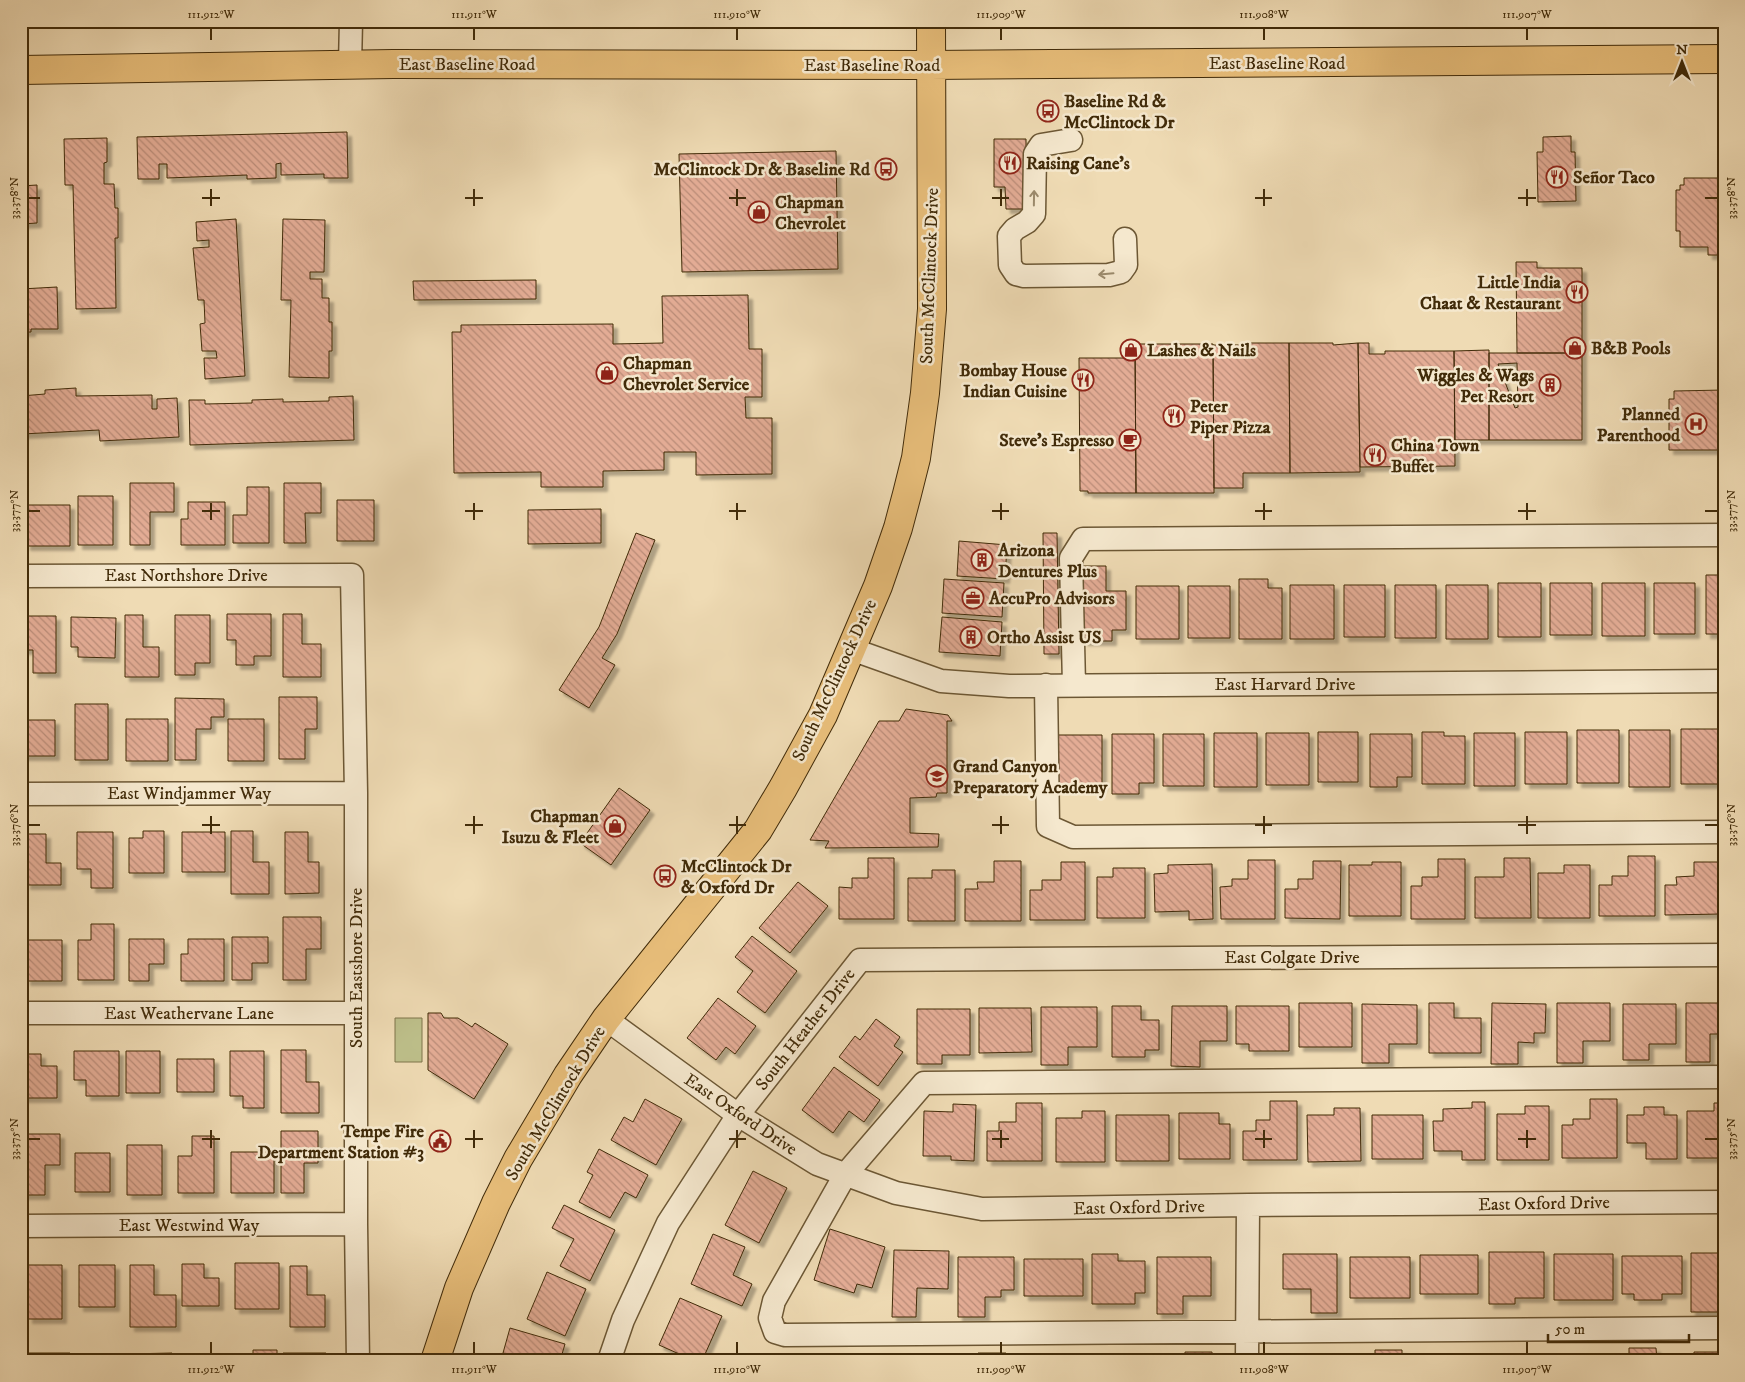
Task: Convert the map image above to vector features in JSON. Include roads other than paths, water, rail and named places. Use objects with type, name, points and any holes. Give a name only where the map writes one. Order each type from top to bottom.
[{"type":"main road","name":"South McClintock Drive","points":[[435,1361],[459,1288],[496,1203],[518,1159],[568,1075],[606,1019],[758,830],[823,715],[878,586],[898,528],[916,458],[925,394],[932,309],[931,21]]},
{"type":"main road","name":"East Baseline Road","points":[[21,70],[350,65],[930,65],[1724,59]]},
{"type":"street","points":[[350,65],[351,21]]},
{"type":"street","points":[[1071,140],[1041,145],[1035,154],[1034,214],[1009,236],[1010,264],[1016,274],[1024,276],[1109,275],[1121,272],[1126,265],[1125,240]]},
{"type":"street","points":[[1074,685],[1071,558],[1083,539],[1724,535]]},
{"type":"street","name":"East Northshore Drive","points":[[21,576],[352,574]]},
{"type":"street","name":"South Eastshore Drive","points":[[352,574],[356,792],[356,1224],[358,1361]]},
{"type":"street","name":"East Harvard Drive","points":[[851,650],[941,681],[1009,686],[1724,681]]},
{"type":"street","points":[[1046,685],[1048,826],[1073,837],[1724,832]]},
{"type":"street","name":"East Windjammer Way","points":[[21,794],[356,792]]},
{"type":"street","name":"East Colgate Drive","points":[[860,960],[1724,955]]},
{"type":"street","name":"South Heather Drive","points":[[609,1361],[622,1320],[668,1223],[738,1115],[860,960]]},
{"type":"street","name":"East Weathervane Lane","points":[[21,1013],[356,1013]]},
{"type":"street","name":"East Oxford Drive","points":[[606,1019],[738,1115],[817,1164],[896,1194],[982,1210],[1248,1205],[1724,1202]]},
{"type":"street","points":[[1724,1078],[924,1083],[845,1175],[774,1301],[770,1318],[776,1332],[785,1335],[1724,1328]]},
{"type":"street","points":[[1247,1361],[1248,1205]]},
{"type":"street","name":"East Westwind Way","points":[[21,1226],[356,1224]]},
{"type":"place","name":"Baseline Rd & McClintock Dr","points":[[1048,111]]},
{"type":"place","name":"Raising Cane's","points":[[1010,163]]},
{"type":"place","name":"McClintock Dr & Baseline Rd","points":[[886,169]]},
{"type":"place","name":"Señor Taco","points":[[1557,177]]},
{"type":"place","name":"Chapman Chevrolet","points":[[759,212]]},
{"type":"place","name":"Little India Chaat & Restaurant","points":[[1577,292]]},
{"type":"place","name":"B&B Pools","points":[[1575,348]]},
{"type":"place","name":"Lashes & Nails","points":[[1131,350]]},
{"type":"place","name":"Chapman Chevrolet Service","points":[[607,373]]},
{"type":"place","name":"Bombay House Indian Cuisine","points":[[1083,380]]},
{"type":"place","name":"Wiggles & Wags Pet Resort","points":[[1550,385]]},
{"type":"place","name":"Peter Piper Pizza","points":[[1174,416]]},
{"type":"place","name":"Planned Parenthood","points":[[1696,424]]},
{"type":"place","name":"Steve's Espresso","points":[[1130,440]]},
{"type":"place","name":"China Town Buffet","points":[[1375,455]]},
{"type":"place","name":"Arizona Dentures Plus","points":[[982,560]]},
{"type":"place","name":"AccuPro Advisors","points":[[973,598]]},
{"type":"place","name":"Ortho Assist US","points":[[971,637]]},
{"type":"place","name":"Grand Canyon Preparatory Academy","points":[[937,776]]},
{"type":"place","name":"Chapman Isuzu & Fleet","points":[[615,826]]},
{"type":"place","name":"McClintock Dr & Oxford Dr","points":[[665,876]]},
{"type":"place","name":"Tempe Fire Department Station #3","points":[[440,1141]]}]
